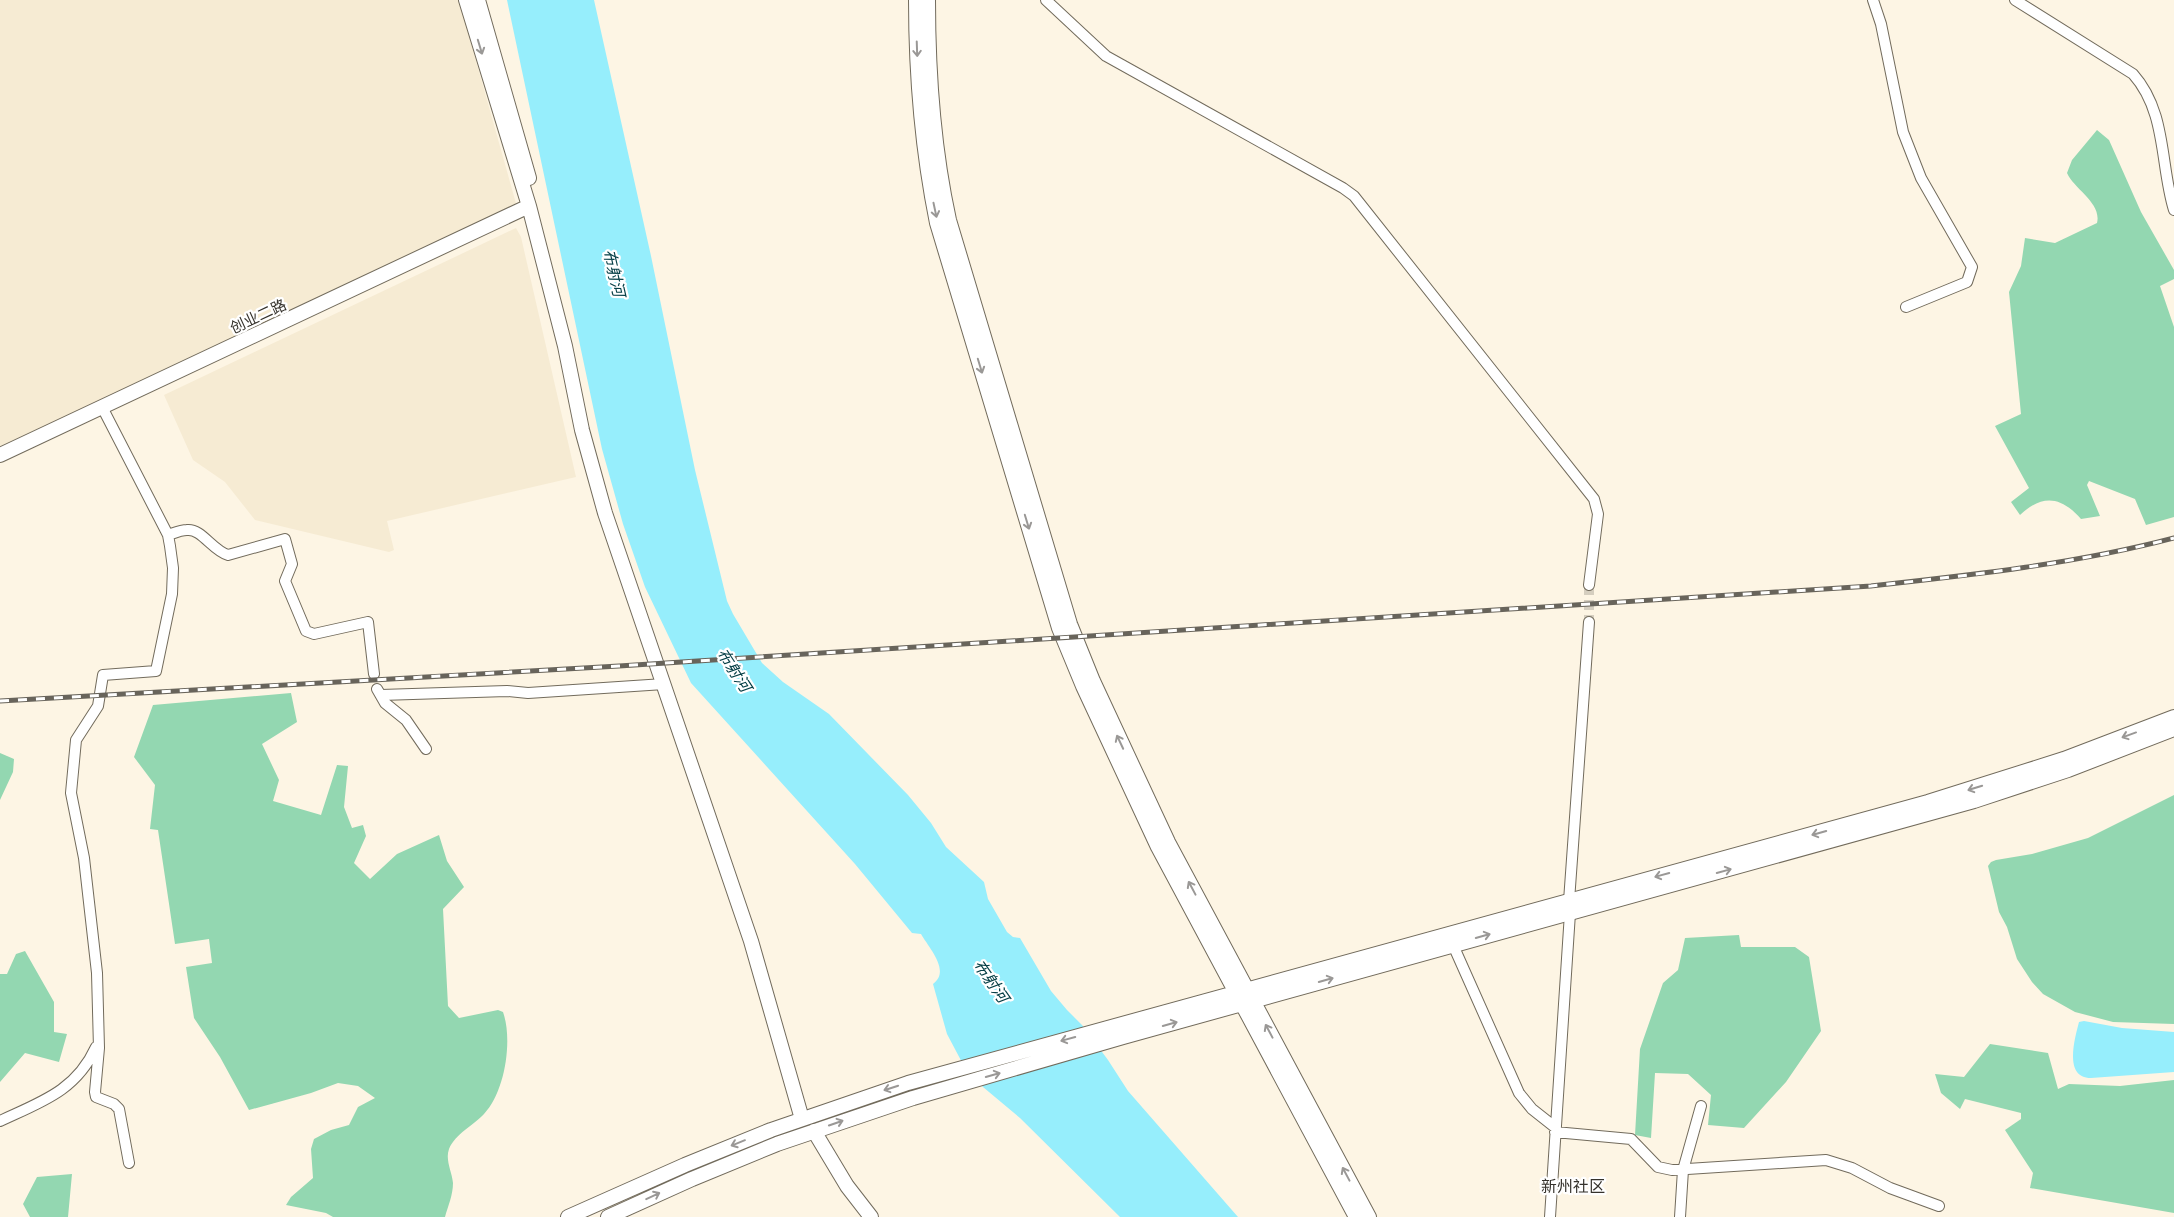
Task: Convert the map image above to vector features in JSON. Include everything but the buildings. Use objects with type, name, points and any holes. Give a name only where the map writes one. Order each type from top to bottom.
[{"type":"main road","points":[[466,0],[529,206],[565,346],[593,472],[751,941],[802,1119]]},
{"type":"main road","points":[[478,0],[529,179],[529,206]]},
{"type":"main road","points":[[916,0],[917,62],[922,123],[937,223],[1059,628],[1104,734],[1182,895],[1244,997],[1369,1217]]},
{"type":"main road","points":[[928,0],[929,61],[938,164],[949,220],[1070,624],[1144,794],[1244,997],[1356,1217]]},
{"type":"main road","name":"创业二路","points":[[0,455],[529,206]]},
{"type":"main road","points":[[608,1217],[692,1179],[814,1131],[1119,1032],[1569,907],[1971,790],[2064,759],[2174,717]]},
{"type":"main road","points":[[1244,997],[1453,945],[1569,907],[1974,801],[2068,770],[2174,729]]},
{"type":"main road","points":[[568,1217],[694,1161],[802,1119],[937,1075],[1119,1032]]},
{"type":"main road","points":[[814,1131],[847,1186],[871,1217]]},
{"type":"street","points":[[1046,0],[1106,56],[1343,188],[1354,196],[1594,499],[1598,514],[1589,586]]},
{"type":"street","points":[[1873,0],[1881,24],[1903,132],[1921,178],[1972,267],[1967,282],[1906,307]]},
{"type":"street","points":[[2016,0],[2133,74],[2142,84],[2159,129],[2174,210]]},
{"type":"street","points":[[102,407],[168,535],[173,568],[172,594],[156,671],[103,675],[98,706],[76,740],[73,760],[71,793],[84,858],[97,973],[98,1039],[95,1092],[96,1097],[114,1104],[119,1109],[129,1163]]},
{"type":"street","points":[[168,535],[189,529],[219,552],[228,555],[285,539],[292,564],[286,582],[306,631],[314,634],[368,622],[374,674]]},
{"type":"street","points":[[1550,1217],[1589,622]]},
{"type":"street","points":[[426,749],[406,720],[385,703],[379,692],[528,692],[664,684]]},
{"type":"street","points":[[1453,945],[1519,1093],[1532,1109],[1555,1130],[1631,1139],[1658,1167],[1672,1170],[1826,1160],[1852,1168],[1890,1188],[1939,1206]]},
{"type":"street","points":[[0,1121],[59,1093],[82,1072],[92,1056],[98,1039]]},
{"type":"street","points":[[1680,1217],[1684,1170],[1701,1106]]},
{"type":"shaded area","points":[[0,0],[459,0],[517,207],[0,448]]},
{"type":"shaded area","points":[[516,228],[521,237],[576,477],[387,521],[394,550],[389,552],[255,520],[225,482],[193,460],[164,395]]},
{"type":"green space","points":[[2097,130],[2109,140],[2141,212],[2174,270],[2174,279],[2160,286],[2174,327],[2174,517],[2146,525],[2135,499],[2089,481],[2087,485],[2100,516],[2081,519],[2074,511],[2059,502],[2051,500],[2036,504],[2020,515],[2011,502],[2029,488],[1995,426],[2021,414],[2009,292],[2021,266],[2025,238],[2055,243],[2097,223],[2097,216],[2092,203],[2067,173],[2072,160]]},
{"type":"green space","points":[[291,693],[297,722],[262,744],[279,780],[273,801],[321,815],[337,765],[348,766],[344,807],[352,828],[363,825],[366,836],[354,863],[370,879],[397,854],[439,835],[447,861],[464,887],[443,909],[448,1006],[459,1018],[498,1010],[503,1012],[506,1024],[507,1051],[502,1079],[497,1093],[484,1114],[460,1134],[449,1149],[448,1157],[453,1187],[445,1217],[333,1217],[326,1213],[286,1205],[291,1197],[313,1178],[311,1149],[314,1139],[331,1130],[349,1125],[358,1107],[375,1098],[358,1086],[338,1083],[311,1093],[249,1110],[220,1057],[194,1018],[186,967],[212,963],[209,939],[175,944],[158,830],[150,829],[155,785],[134,757],[153,705]]},
{"type":"green space","points":[[0,753],[14,759],[13,772],[0,800]]},
{"type":"green space","points":[[2174,795],[2174,1024],[2113,1022],[2075,1012],[2043,994],[2032,982],[2017,959],[2007,927],[1999,912],[1988,866],[1996,860],[2032,854],[2088,838]]},
{"type":"green space","points":[[1739,935],[1741,947],[1795,947],[1809,957],[1821,1031],[1786,1082],[1744,1128],[1708,1125],[1711,1095],[1688,1074],[1655,1073],[1651,1138],[1635,1135],[1640,1049],[1663,983],[1678,970],[1685,938]]},
{"type":"green space","points":[[25,951],[54,1002],[54,1032],[67,1034],[59,1062],[25,1053],[0,1082],[0,974],[7,974],[16,954]]},
{"type":"green space","points":[[1990,1044],[2048,1053],[2058,1089],[2069,1084],[2120,1086],[2174,1080],[2174,1213],[2030,1188],[2033,1173],[2005,1130],[2021,1119],[2021,1113],[1965,1099],[1960,1109],[1941,1093],[1935,1074],[1964,1077]]},
{"type":"green space","points":[[72,1174],[68,1217],[30,1217],[23,1204],[37,1177]]},
{"type":"water","name":"布射河","points":[[507,0],[594,0],[651,256],[695,470],[727,601],[762,663],[783,682],[829,714],[908,795],[931,823],[946,847],[984,882],[988,899],[1007,932],[1013,937],[1020,938],[1051,991],[1082,1025],[1128,1091],[1238,1217],[1120,1217],[1020,1118],[983,1087],[965,1068],[947,1034],[933,984],[938,979],[940,973],[939,966],[937,959],[921,934],[912,933],[855,864],[691,683],[645,587],[623,524],[602,449]]},
{"type":"water","points":[[2084,1021],[2122,1028],[2174,1032],[2174,1072],[2091,1078],[2082,1076],[2077,1072],[2073,1056],[2079,1022]]},
{"type":"tunnel","points":[[1589,585],[1589,622]]},
{"type":"railway","points":[[0,701],[619,666],[1871,586],[2061,562],[2174,538]]},
{"type":"district","name":"新州社区","points":[[1573,1186]]}]
